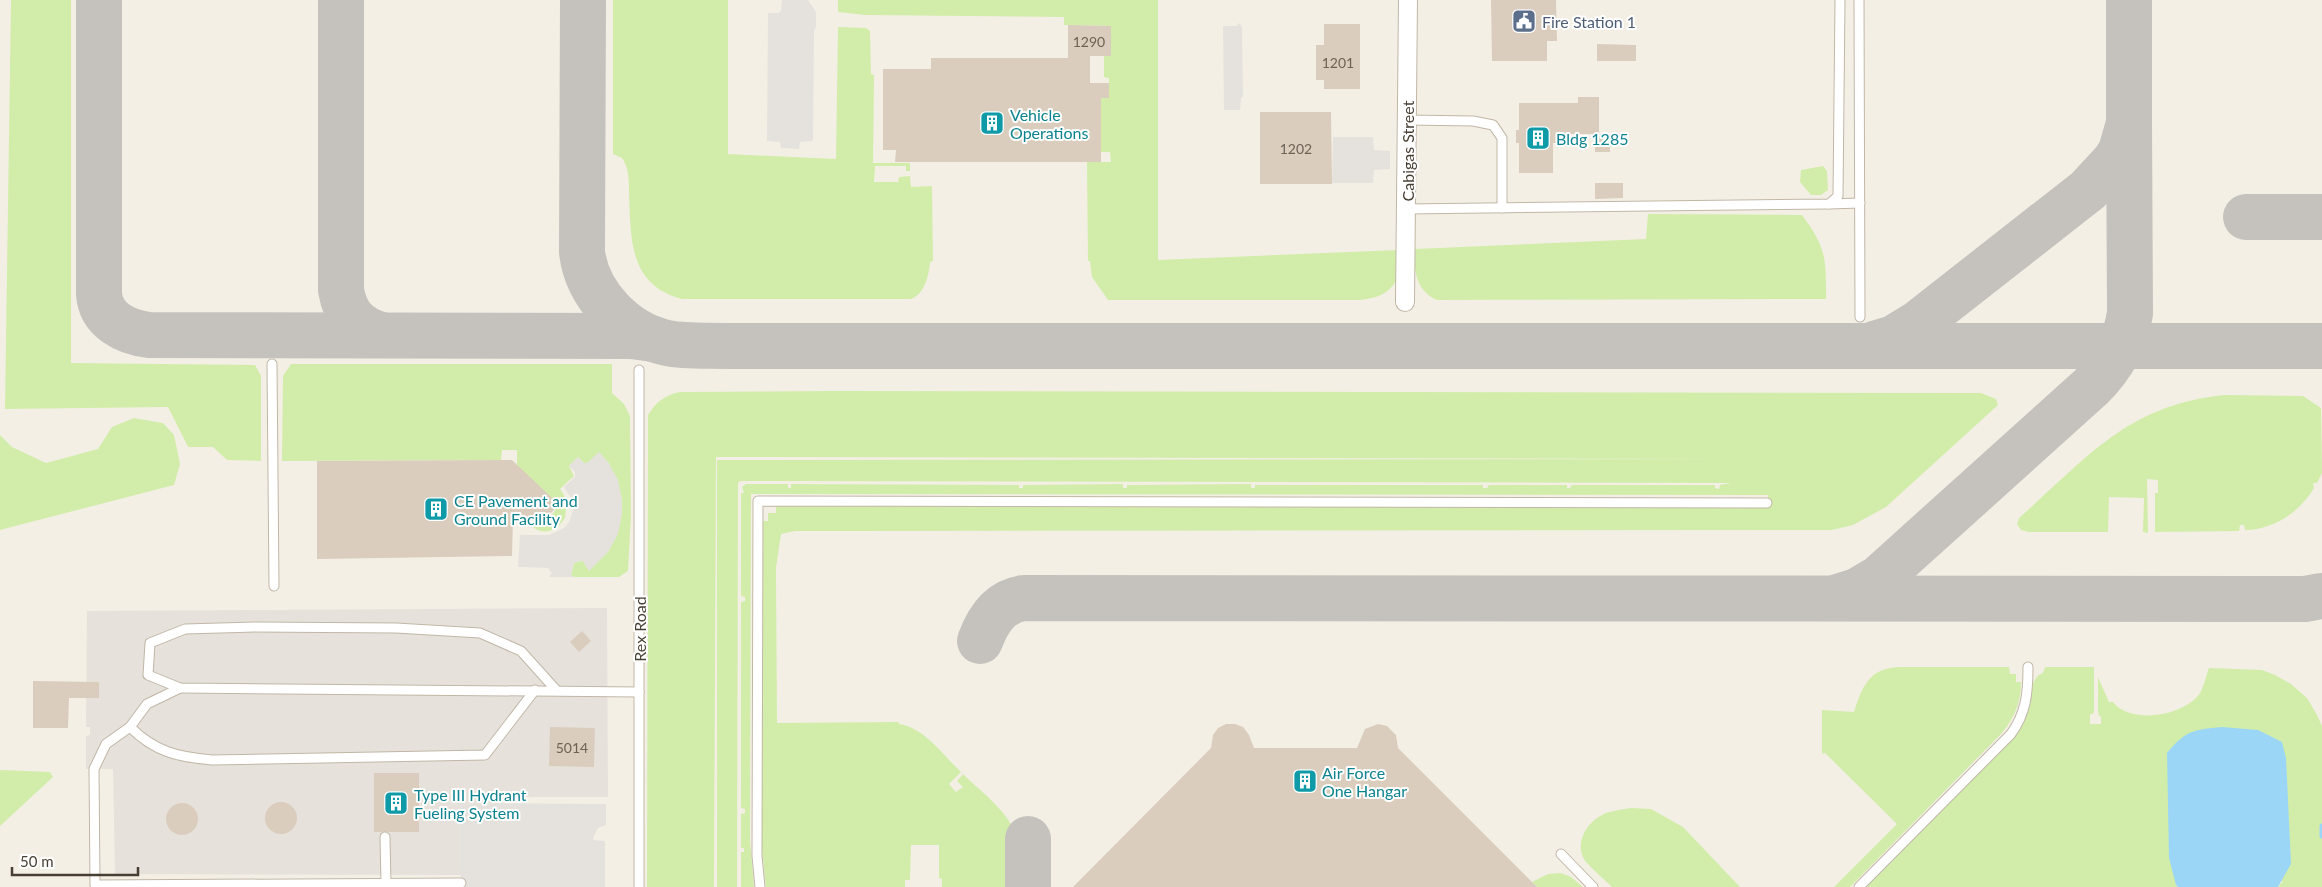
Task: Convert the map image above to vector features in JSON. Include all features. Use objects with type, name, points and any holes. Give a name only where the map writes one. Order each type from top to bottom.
[{"type":"street","name":"Cabigas Street","points":[[1405,302],[1408,0]]},
{"type":"lane","points":[[1830,204],[1838,196],[1840,0]]},
{"type":"lane","points":[[1860,0],[1860,317]]},
{"type":"lane","points":[[1407,120],[1473,121],[1493,125],[1502,138],[1502,208]]},
{"type":"lane","points":[[1406,209],[1860,203]]},
{"type":"lane","points":[[272,364],[274,586]]},
{"type":"lane","name":"Rex Road","points":[[639,887],[640,370]]},
{"type":"lane","points":[[760,887],[757,856],[758,501],[1767,503]]},
{"type":"lane","points":[[557,691],[521,651],[480,633],[396,628],[255,627],[185,629],[150,643],[148,675],[180,688],[639,692]]},
{"type":"lane","points":[[1859,887],[2011,734],[2020,721],[2026,706],[2028,667]]},
{"type":"lane","points":[[180,688],[147,704],[130,726],[106,744],[94,769],[95,885],[461,883]]},
{"type":"lane","points":[[130,726],[142,739],[178,757],[212,760],[486,755],[535,690]]},
{"type":"lane","points":[[386,838],[386,883]]},
{"type":"lane","points":[[1561,854],[1593,887]]},
{"type":"shaded area","points":[[782,0],[808,0],[816,12],[816,27],[814,31],[813,141],[800,142],[799,149],[781,148],[780,142],[767,141],[768,13],[778,13],[781,11]]},
{"type":"shaded area","points":[[1239,23],[1242,27],[1243,97],[1241,98],[1240,110],[1224,110],[1223,26],[1237,26]]},
{"type":"shaded area","points":[[1333,137],[1373,137],[1374,150],[1390,151],[1390,169],[1374,170],[1373,183],[1332,183]]},
{"type":"shaded area","points":[[599,452],[608,462],[618,480],[622,500],[622,514],[618,534],[608,552],[589,571],[582,560],[574,563],[571,575],[574,577],[549,577],[552,573],[548,568],[518,567],[520,535],[549,535],[564,528],[569,522],[573,510],[571,498],[564,487],[575,477],[575,472],[569,466],[578,457],[584,463],[587,463]]},
{"type":"shaded area","points":[[607,608],[608,797],[503,797],[503,804],[460,803],[461,875],[115,874],[113,769],[86,769],[86,736],[90,735],[90,727],[86,727],[87,611]]},
{"type":"shaded area","points":[[460,803],[606,804],[606,825],[598,828],[593,838],[594,840],[605,841],[605,887],[461,887]]},
{"type":"green space","points":[[11,0],[71,0],[71,363],[255,365],[261,376],[261,461],[227,460],[213,447],[188,447],[168,407],[5,409]]},
{"type":"green space","points":[[613,0],[728,0],[728,154],[836,159],[838,27],[866,28],[870,31],[871,74],[874,75],[873,163],[910,163],[910,171],[906,171],[906,166],[875,166],[874,182],[898,182],[899,177],[910,176],[911,187],[932,186],[933,261],[930,262],[929,273],[920,293],[911,299],[682,299],[664,292],[651,283],[642,271],[632,242],[627,170],[622,158],[613,154]]},
{"type":"green space","points":[[838,0],[1158,0],[1158,260],[1398,250],[1396,281],[1384,293],[1370,299],[1359,300],[1108,300],[1092,277],[1090,261],[1088,261],[1087,162],[1111,162],[1110,152],[1090,152],[1101,138],[1101,107],[1090,107],[1090,83],[1093,83],[1093,98],[1109,98],[1109,78],[1104,77],[1104,56],[1111,56],[1111,26],[1064,25],[1064,17],[865,15],[838,12]]},
{"type":"green space","points":[[1823,166],[1827,171],[1828,190],[1821,195],[1811,195],[1800,182],[1801,170]]},
{"type":"green space","points":[[1648,214],[1802,215],[1821,246],[1826,274],[1826,299],[1437,300],[1424,291],[1417,279],[1415,249],[1646,239]]},
{"type":"green space","points":[[291,364],[612,364],[612,393],[624,404],[630,416],[631,516],[628,571],[619,577],[574,577],[571,575],[574,563],[608,552],[618,528],[621,518],[621,496],[608,462],[584,463],[578,457],[569,466],[574,476],[560,489],[567,500],[565,518],[555,528],[543,531],[534,528],[534,518],[550,517],[555,511],[554,502],[517,465],[517,450],[502,450],[501,460],[282,461],[283,376]]},
{"type":"green space","points":[[680,392],[1981,393],[1996,399],[1998,405],[1886,507],[1853,525],[1832,530],[795,531],[781,534],[776,568],[777,723],[898,722],[925,736],[961,772],[949,784],[956,792],[963,787],[957,781],[963,774],[998,807],[1010,822],[1016,842],[1015,887],[942,887],[942,879],[939,878],[939,845],[911,845],[910,880],[905,880],[905,887],[766,887],[762,849],[762,521],[768,521],[768,513],[776,513],[776,506],[1767,507],[1768,495],[751,494],[750,840],[754,887],[741,887],[741,852],[744,852],[744,848],[741,848],[741,814],[745,813],[745,809],[741,808],[741,602],[745,601],[745,597],[741,596],[741,493],[744,493],[742,487],[746,484],[788,484],[788,488],[791,488],[791,484],[1019,485],[1019,488],[1023,488],[1023,485],[1123,484],[1123,488],[1127,488],[1127,485],[1251,484],[1251,488],[1255,488],[1255,485],[1483,485],[1483,488],[1487,488],[1489,485],[1567,485],[1567,488],[1570,488],[1572,485],[1715,485],[1715,488],[1719,489],[1720,485],[1731,483],[740,481],[738,483],[737,887],[717,887],[717,460],[1730,459],[716,457],[714,887],[647,887],[648,415],[661,400]]},
{"type":"green space","points":[[2224,395],[2303,396],[2321,408],[2322,473],[2317,483],[2313,483],[2314,488],[2308,497],[2285,518],[2266,527],[2256,529],[2245,530],[2244,525],[2240,525],[2239,531],[2155,532],[2155,493],[2158,493],[2158,480],[2147,479],[2148,533],[2143,532],[2144,498],[2109,497],[2108,532],[2029,532],[2021,530],[2017,524],[2019,518],[2088,455],[2134,422],[2161,410],[2190,401]]},
{"type":"green space","points":[[134,418],[163,423],[174,435],[180,464],[174,485],[0,530],[0,435],[12,447],[46,463],[98,449],[112,427]]},
{"type":"green space","points":[[1899,667],[2009,667],[2010,674],[2016,674],[2016,682],[2021,682],[2020,696],[2014,715],[2002,733],[1850,887],[1834,887],[1897,824],[1825,753],[1822,754],[1822,710],[1854,712],[1868,680],[1880,671]]},
{"type":"green space","points":[[2045,667],[2094,667],[2094,711],[2093,714],[2090,714],[2090,724],[2101,724],[2101,716],[2099,716],[2098,711],[2098,677],[2109,702],[2113,702],[2121,709],[2132,714],[2144,715],[2170,712],[2193,701],[2200,693],[2209,668],[2262,670],[2291,684],[2307,698],[2322,726],[2322,887],[2278,887],[2283,881],[2176,885],[2178,887],[1866,887],[2012,740],[2026,716],[2035,679],[2043,673]]},
{"type":"green space","points":[[0,770],[50,772],[53,777],[0,826]]},
{"type":"green space","points":[[1631,808],[1651,809],[1683,827],[1740,887],[1612,887],[1586,862],[1581,850],[1582,838],[1592,822],[1604,814]]},
{"type":"green space","points":[[1561,873],[1571,877],[1583,887],[1537,887],[1532,882],[1548,874]]},
{"type":"water","points":[[2222,727],[2258,730],[2282,742],[2286,758],[2291,864],[2278,887],[2178,887],[2176,885],[2169,858],[2167,753],[2185,735],[2191,732]]},
{"type":"building","name":"Fire Station 1","points":[[1491,0],[1556,0],[1557,41],[1547,41],[1547,61],[1492,61]]},
{"type":"building","points":[[1324,24],[1360,24],[1360,89],[1324,89],[1324,80],[1316,80],[1316,45],[1324,45]]},
{"type":"building","name":"Vehicle Operations","points":[[1068,25],[1111,26],[1111,56],[1090,56],[1090,83],[1109,83],[1109,98],[1101,98],[1101,162],[895,162],[896,150],[883,150],[883,69],[931,69],[931,58],[1068,58]]},
{"type":"building","points":[[1597,44],[1636,45],[1636,61],[1597,61]]},
{"type":"building","name":"Bldg 1285","points":[[1578,97],[1599,97],[1599,134],[1560,134],[1560,143],[1553,143],[1553,173],[1519,173],[1519,143],[1516,143],[1516,130],[1519,130],[1519,103],[1578,103]]},
{"type":"building","points":[[1260,112],[1331,112],[1332,184],[1260,184]]},
{"type":"building","points":[[1595,136],[1610,136],[1610,152],[1595,152]]},
{"type":"building","points":[[1595,183],[1623,183],[1623,198],[1595,199]]},
{"type":"building","name":"CE Pavement and Ground Facility","points":[[512,460],[551,497],[556,507],[547,518],[513,518],[512,556],[317,559],[317,461]]},
{"type":"building","points":[[582,631],[591,641],[579,652],[570,642]]},
{"type":"building","points":[[33,681],[99,682],[99,698],[69,698],[68,728],[33,728]]},
{"type":"building","name":"Air Force One Hangar","points":[[1226,724],[1235,724],[1243,727],[1249,735],[1254,748],[1357,748],[1365,729],[1378,724],[1387,726],[1396,735],[1398,748],[1537,887],[1073,887],[1211,748],[1213,735],[1218,728]]},
{"type":"building","points":[[550,727],[595,728],[594,767],[549,766]]},
{"type":"building","name":"Type III Hydrant Fueling System","points":[[374,773],[419,773],[419,832],[374,832]]},
{"type":"building","points":[[281,802],[293,806],[297,818],[293,830],[281,834],[269,830],[265,818],[269,806]]},
{"type":"building","points":[[182,803],[194,807],[198,819],[194,831],[182,835],[170,831],[166,819],[170,807]]},
{"type":"waterway","points":[[2322,826],[2322,836]]},
{"type":"taxiway","points":[[99,0],[99,294],[104,311],[109,318],[123,328],[149,335],[631,336],[654,339]]},
{"type":"taxiway","points":[[341,0],[341,290],[345,306],[353,319],[358,324],[381,335]]},
{"type":"taxiway","points":[[583,0],[582,252],[585,268],[591,283],[600,297],[623,322],[651,338],[667,343],[729,346],[2322,346]]},
{"type":"taxiway","points":[[1874,344],[1894,338],[1917,324],[2088,190],[2114,162],[2121,151],[2129,123],[2129,0]]},
{"type":"taxiway","points":[[1838,597],[1857,591],[1879,578],[2091,387],[2112,362],[2125,334],[2130,313],[2129,123]]},
{"type":"taxiway","points":[[2246,217],[2322,217]]},
{"type":"taxiway","points":[[980,641],[987,625],[996,612],[1008,603],[1024,598],[2305,599],[2322,596]]},
{"type":"taxiway","points":[[1028,839],[1028,887]]},
{"type":"place","name":"Fire Station 1","points":[[1524,21]]},
{"type":"place","name":"Vehicle Operations","points":[[992,123]]},
{"type":"place","name":"Bldg 1285","points":[[1538,138]]},
{"type":"place","name":"CE Pavement and Ground Facility","points":[[436,509]]},
{"type":"place","name":"Air Force One Hangar","points":[[1305,781]]},
{"type":"place","name":"Type III Hydrant Fueling System","points":[[396,803]]}]
